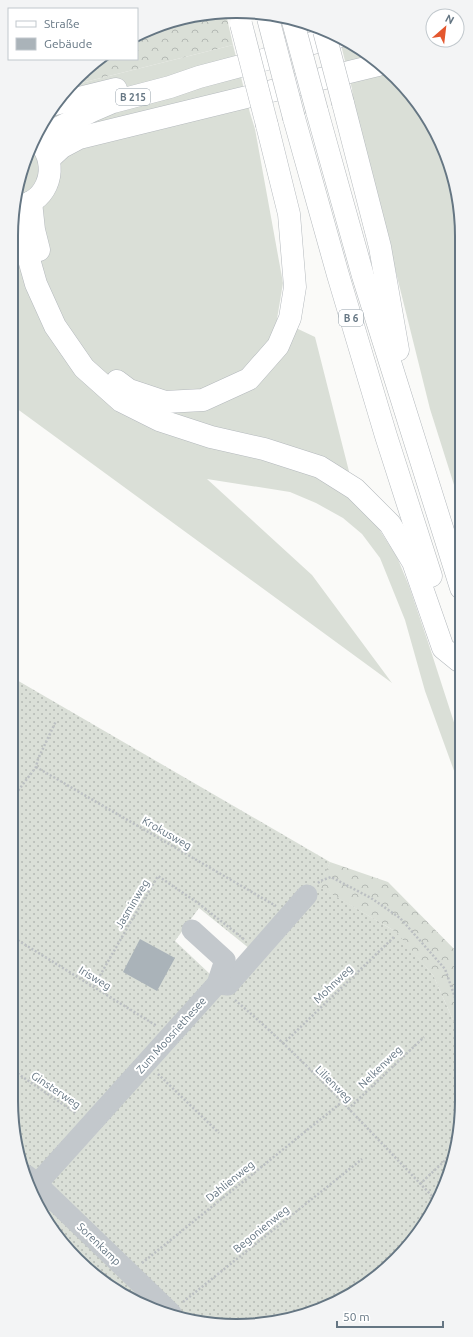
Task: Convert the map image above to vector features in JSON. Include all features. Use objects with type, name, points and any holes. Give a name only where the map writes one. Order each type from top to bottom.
[{"type":"main road","points":[[39,144],[44,148],[49,159],[51,169],[48,184],[40,196],[23,204],[34,230],[45,277],[64,324],[92,362],[129,390],[165,402],[203,400],[249,379],[278,346],[290,318],[295,287],[289,214],[240,20]]},
{"type":"main road","name":"B 6","points":[[269,21],[294,118],[338,275],[384,428],[455,649]]},
{"type":"main road","name":"B 6","points":[[294,25],[316,111],[363,276],[455,569]]},
{"type":"main road","points":[[326,38],[380,247],[412,436]]},
{"type":"main road","name":"B 215","points":[[43,135],[113,102],[266,59],[284,50],[329,39]]},
{"type":"main road","name":"B 215","points":[[64,102],[264,49],[284,50]]},
{"type":"main road","name":"B 215","points":[[49,159],[62,147],[80,138],[374,66]]},
{"type":"main road","points":[[18,224],[36,284],[55,326],[84,368],[121,401],[158,420],[210,437],[264,449],[320,468],[356,489],[390,524],[413,562],[443,648],[455,660]]},
{"type":"main road","points":[[18,245],[29,257]]},
{"type":"lane","name":"Zum Moosriethesee","points":[[33,1178],[91,1123],[217,984],[228,985],[306,895]]},
{"type":"lane","points":[[192,930],[225,960],[217,984]]},
{"type":"lane","name":"Sorenkamp","points":[[34,1182],[164,1306]]},
{"type":"path","points":[[18,791],[36,767],[38,759],[56,722]]},
{"type":"path","name":"Krokusweg","points":[[36,767],[267,901],[288,916]]},
{"type":"path","name":"Jasminweg","points":[[94,986],[158,876],[198,903],[258,951]]},
{"type":"path","points":[[306,895],[320,881],[331,877],[371,898],[400,918],[445,969],[455,997]]},
{"type":"path","name":"Mohnweg","points":[[283,1044],[395,936]]},
{"type":"path","name":"Irisweg","points":[[18,940],[164,1030],[170,1036]]},
{"type":"path","name":"Lilienweg","points":[[217,984],[283,1044],[342,1102],[432,1196]]},
{"type":"path","name":"Nelkenweg","points":[[348,1109],[424,1037]]},
{"type":"path","points":[[146,1063],[219,1133]]},
{"type":"path","name":"Ginsterweg","points":[[18,1074],[91,1123]]},
{"type":"path","name":"Dahlienweg","points":[[129,1274],[342,1102]]},
{"type":"path","points":[[420,1184],[448,1158]]},
{"type":"path","name":"Begonienweg","points":[[175,1310],[362,1159]]},
{"type":"green space","points":[[227,18],[233,45],[81,83],[108,60],[138,60],[138,42],[180,25]]},
{"type":"green space","points":[[233,45],[255,129],[283,283],[277,319],[315,337],[358,507],[379,529],[397,557],[409,586],[455,725],[455,774],[425,691],[405,620],[380,558],[362,534],[343,518],[316,503],[290,492],[207,479],[312,575],[392,683],[18,409],[18,222],[22,194],[30,166],[47,127],[63,103],[81,83]]},
{"type":"green space","points":[[341,45],[370,63],[381,72],[410,103],[426,127],[448,180],[455,222],[455,488],[430,409],[353,100],[352,89]]},
{"type":"green space","points":[[18,681],[330,862],[320,887],[397,933],[433,975],[455,1024],[455,1115],[451,1143],[443,1171],[426,1210],[401,1245],[381,1265],[346,1290],[320,1302],[293,1312],[251,1319],[222,1319],[180,1312],[127,1290],[103,1274],[72,1245],[47,1210],[30,1171],[22,1143],[18,1115]],"holes":[[[199,908],[250,949],[226,978],[211,975],[175,941]]]},
{"type":"green space","points":[[330,862],[388,882],[455,950],[455,1024],[433,975],[393,930],[319,887]]},
{"type":"building","points":[[140,939],[175,958],[157,991],[123,972]]}]
